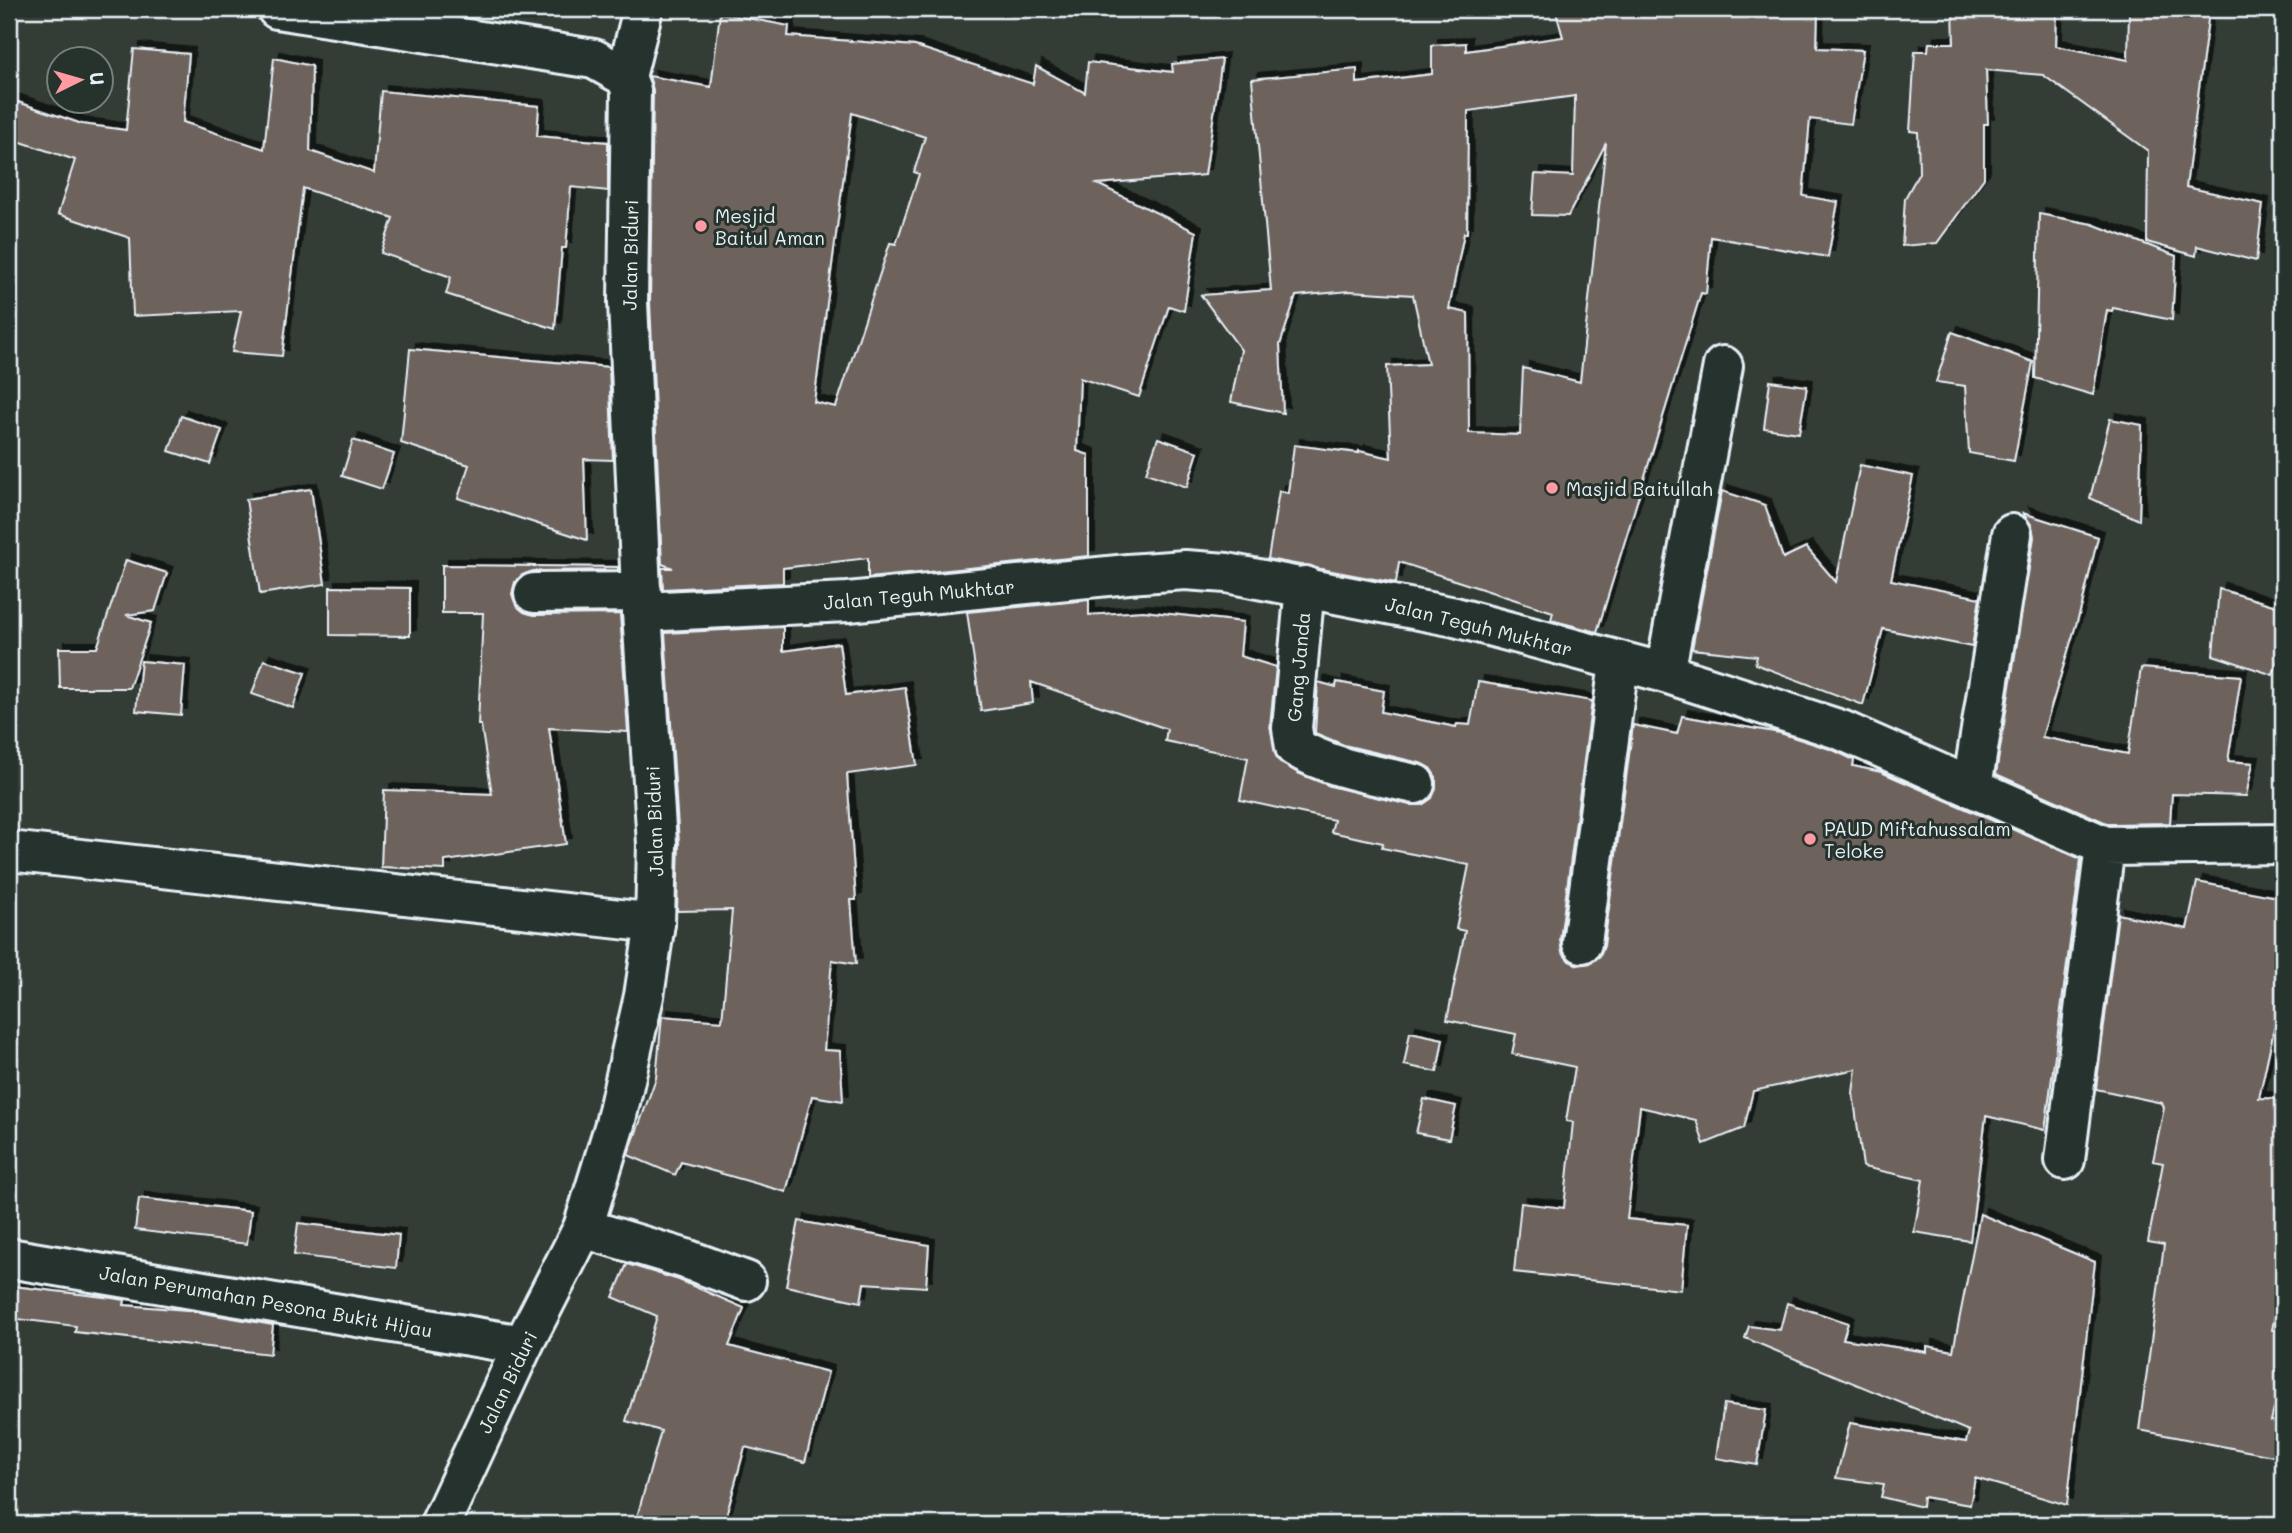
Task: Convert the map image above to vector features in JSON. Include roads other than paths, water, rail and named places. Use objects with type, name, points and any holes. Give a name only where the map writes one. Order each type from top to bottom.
[{"type":"street","points":[[277,9],[594,59],[626,77],[643,9]]},
{"type":"street","name":"Jalan Biduri","points":[[440,1524],[523,1345],[576,1248],[615,1124],[643,996],[655,923],[657,844],[628,302],[632,102],[626,77]]},
{"type":"street","points":[[1665,673],[1723,366]]},
{"type":"street","points":[[1972,787],[2012,534]]},
{"type":"street","name":"Jalan Teguh Mukhtar","points":[[534,593],[642,602],[848,602],[1185,570],[1227,573],[1455,617],[1619,663],[1665,673],[1841,730],[2105,846],[2283,844]]},
{"type":"street","name":"Gang Janda","points":[[1305,586],[1292,737],[1294,747],[1360,771],[1415,784]]},
{"type":"street","points":[[1582,943],[1619,663]]},
{"type":"street","points":[[2065,1160],[2105,846]]},
{"type":"street","points":[[9,850],[655,923]]},
{"type":"street","points":[[583,1228],[686,1259],[746,1281]]},
{"type":"street","name":"Jalan Perumahan Pesona Bukit Hijau","points":[[9,1258],[523,1345]]},
{"type":"place","name":"Mesjid Baitul Aman","points":[[701,226]]},
{"type":"place","name":"Masjid Baitullah","points":[[1552,488]]},
{"type":"place","name":"PAUD Miftahussalam Teloke","points":[[1810,839]]}]
